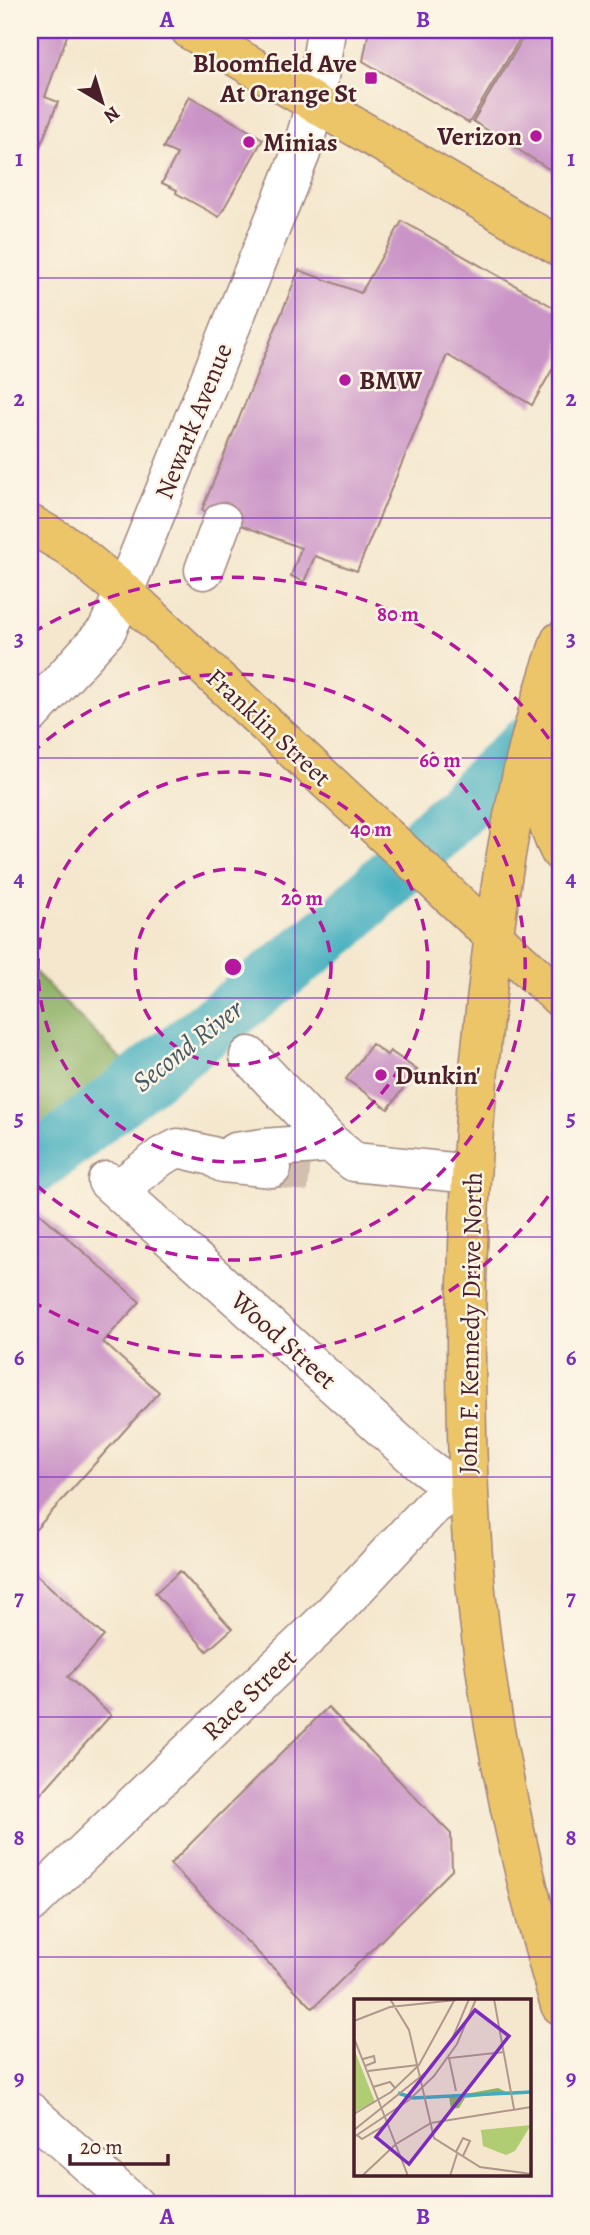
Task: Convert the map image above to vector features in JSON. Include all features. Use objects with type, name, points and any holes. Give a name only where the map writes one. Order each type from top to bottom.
[{"type":"main road","points":[[190,30],[560,247]]},
{"type":"main road","name":"Franklin Street","points":[[30,524],[68,546],[124,592],[560,998]]},
{"type":"main road","name":"John F. Kennedy Drive North","points":[[560,641],[542,694],[511,818],[492,934],[471,1174],[467,1320],[468,1487],[480,1628],[499,1753],[530,1899],[560,2005]]},
{"type":"main road","points":[[542,694],[539,769],[541,793],[547,825],[560,852]]},
{"type":"street","name":"Newark Avenue","points":[[30,715],[107,630],[124,592],[301,153],[315,104],[326,30]]},
{"type":"street","points":[[204,570],[222,522]]},
{"type":"street","points":[[249,1056],[336,1160]]},
{"type":"street","points":[[212,1156],[262,1147],[336,1160],[471,1174]]},
{"type":"street","name":"Wood Street","points":[[212,1156],[178,1148],[168,1151],[112,1185],[422,1464],[441,1478],[468,1487]]},
{"type":"street","points":[[212,1156],[223,1163],[272,1168]]},
{"type":"street","name":"Race Street","points":[[30,1904],[328,1618],[432,1507],[452,1492],[468,1487]]},
{"type":"street","points":[[30,2112],[135,2205]]},
{"type":"green space","points":[[30,967],[125,1063],[30,1195]]},
{"type":"building","points":[[30,30],[69,30],[45,97],[58,102],[30,171]]},
{"type":"building","points":[[369,30],[501,30],[519,40],[469,123],[363,61]]},
{"type":"building","points":[[528,30],[560,30],[560,176],[473,121]]},
{"type":"building","points":[[189,96],[263,139],[219,217],[162,183],[177,154],[163,148]]},
{"type":"building","name":"BMW","points":[[402,221],[560,311],[560,356],[532,405],[447,355],[357,571],[315,556],[304,582],[291,576],[301,548],[202,510],[299,270],[361,293]]},
{"type":"building","name":"Dunkin'","points":[[372,1044],[387,1055],[390,1051],[417,1070],[388,1109],[346,1079]]},
{"type":"building","points":[[35,1209],[140,1302],[103,1342],[159,1392],[30,1536],[30,1215]]},
{"type":"building","points":[[30,1569],[104,1636],[68,1677],[111,1715],[30,1806]]},
{"type":"building","points":[[180,1571],[232,1629],[207,1651],[155,1593]]},
{"type":"building","points":[[328,1707],[451,1834],[452,1870],[313,2008],[170,1864]]},
{"type":"waterway","name":"Second River","points":[[30,1169],[340,925],[506,764],[560,723]]},
{"type":"tunnel","points":[[272,1168],[325,1174]]},
{"type":"place","name":"Bloomfield Ave At Orange St","points":[[371,78]]},
{"type":"place","name":"Verizon","points":[[536,136]]},
{"type":"place","name":"Minias","points":[[249,142]]},
{"type":"place","name":"BMW","points":[[345,380]]},
{"type":"place","name":"Dunkin'","points":[[381,1075]]}]
